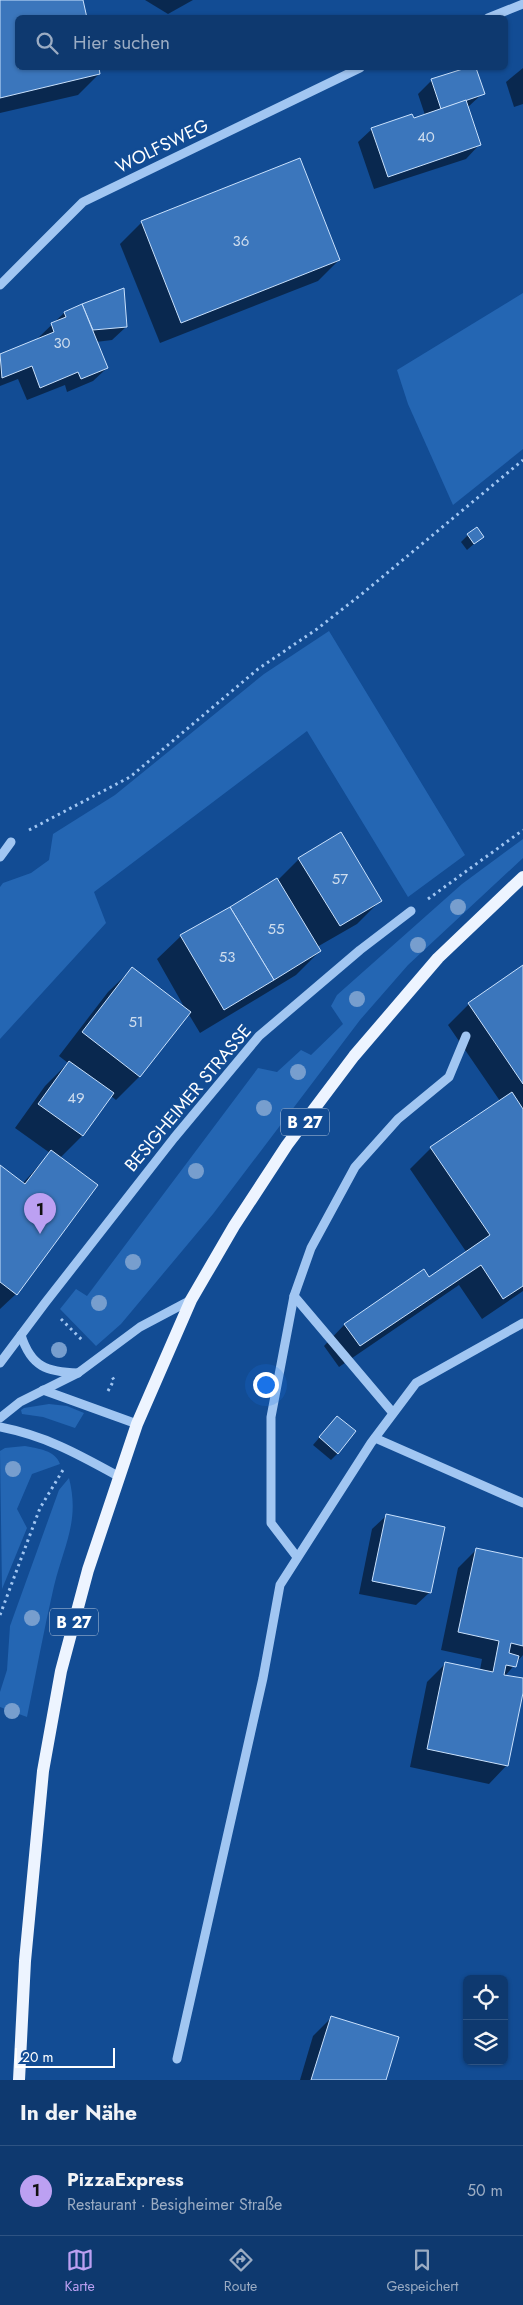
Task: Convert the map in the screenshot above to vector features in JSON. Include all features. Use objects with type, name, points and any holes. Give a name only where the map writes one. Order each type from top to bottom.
[{"type":"main road","name":"B 27","points":[[19,2080],[25,1961],[43,1771],[61,1671],[88,1570],[137,1424],[191,1300],[234,1226],[287,1145],[354,1056],[438,958],[523,877]]},
{"type":"street","points":[[496,15],[523,4]]},
{"type":"street","name":"WOLFSWEG","points":[[0,285],[83,202],[356,70]]},
{"type":"street","points":[[0,857],[12,842]]},
{"type":"street","name":"BESIGHEIMER STRASSE","points":[[0,1363],[174,1138],[259,1036],[360,950],[411,911]]},
{"type":"street","points":[[297,1557],[270,1523],[271,1417],[294,1296],[311,1248],[355,1167],[398,1119],[450,1077],[466,1036]]},
{"type":"street","points":[[294,1296],[393,1413]]},
{"type":"street","points":[[0,1418],[20,1402],[78,1373],[140,1327],[191,1300]]},
{"type":"street","points":[[177,2059],[263,1678],[280,1585],[375,1438],[416,1383],[523,1323]]},
{"type":"street","points":[[21,1335],[29,1354],[37,1364],[59,1373],[78,1373]]},
{"type":"street","points":[[43,1390],[137,1424]]},
{"type":"street","points":[[0,1427],[20,1431],[57,1443],[118,1476]]},
{"type":"street","points":[[375,1438],[523,1503]]},
{"type":"path","points":[[12,842],[30,829],[130,777],[258,670],[317,629],[363,593],[523,460]]},
{"type":"path","points":[[411,911],[523,830]]},
{"type":"shaded area","points":[[523,293],[523,449],[453,505],[408,404],[397,370]]},
{"type":"shaded area","points":[[329,631],[465,855],[408,897],[307,731],[94,892],[106,923],[0,1039],[0,887],[3,883],[31,873],[49,860],[53,834],[115,795],[264,674]]},
{"type":"shaded area","points":[[523,839],[523,858],[408,965],[360,1020],[213,1214],[121,1324],[96,1346],[60,1309],[76,1289],[87,1296],[258,1068],[277,1072],[301,1050],[311,1055],[343,1024],[331,1006],[337,995],[462,884]]},
{"type":"shaded area","points":[[49,1404],[67,1406],[84,1413],[75,1428],[43,1417],[22,1414],[21,1410],[24,1408]]},
{"type":"shaded area","points":[[25,1446],[50,1453],[58,1459],[60,1464],[32,1474],[17,1509],[27,1528],[2,1589],[0,1451],[5,1448]]},
{"type":"shaded area","points":[[69,1478],[73,1507],[72,1520],[54,1586],[27,1717],[0,1707],[0,1692],[7,1670],[10,1626],[59,1490]]},
{"type":"building","points":[[0,0],[83,0],[86,15],[15,15],[15,70],[99,70],[100,74],[0,98]]},
{"type":"building","points":[[460,70],[477,70],[485,94],[441,109],[431,79]]},
{"type":"building","points":[[466,100],[481,145],[388,177],[371,128],[412,114],[414,118]]},
{"type":"building","points":[[300,158],[340,260],[181,323],[141,221]]},
{"type":"building","points":[[124,288],[127,327],[93,330],[82,304]]},
{"type":"building","points":[[82,304],[108,368],[81,379],[78,372],[40,388],[32,366],[2,378],[0,354],[54,332],[51,323],[66,317],[64,312]]},
{"type":"building","points":[[477,527],[484,537],[474,544],[467,534]]},
{"type":"building","points":[[341,832],[382,901],[340,926],[298,858]]},
{"type":"building","points":[[277,878],[321,951],[274,980],[230,907]]},
{"type":"building","points":[[230,907],[274,980],[224,1010],[180,935]]},
{"type":"building","points":[[523,965],[523,1084],[468,1003]]},
{"type":"building","points":[[132,967],[191,1012],[140,1077],[82,1032]]},
{"type":"building","points":[[69,1061],[114,1093],[83,1136],[38,1104]]},
{"type":"building","points":[[512,1092],[523,1109],[523,1286],[503,1299],[481,1265],[360,1346],[344,1324],[424,1269],[429,1277],[490,1235],[430,1147]]},
{"type":"building","points":[[51,1150],[98,1185],[17,1295],[0,1282],[0,1165],[25,1184]]},
{"type":"building","points":[[337,1416],[356,1431],[338,1454],[319,1437]]},
{"type":"building","points":[[386,1514],[445,1527],[431,1593],[372,1581]]},
{"type":"building","points":[[476,1548],[523,1558],[523,1646],[511,1643],[509,1653],[519,1656],[516,1667],[506,1665],[504,1675],[523,1678],[523,1693],[508,1766],[427,1749],[445,1662],[493,1672],[499,1641],[458,1632]]},
{"type":"building","points":[[331,2016],[399,2037],[386,2080],[311,2080]]},
{"type":"place","name":"PizzaExpress","points":[[40,1234]]}]
